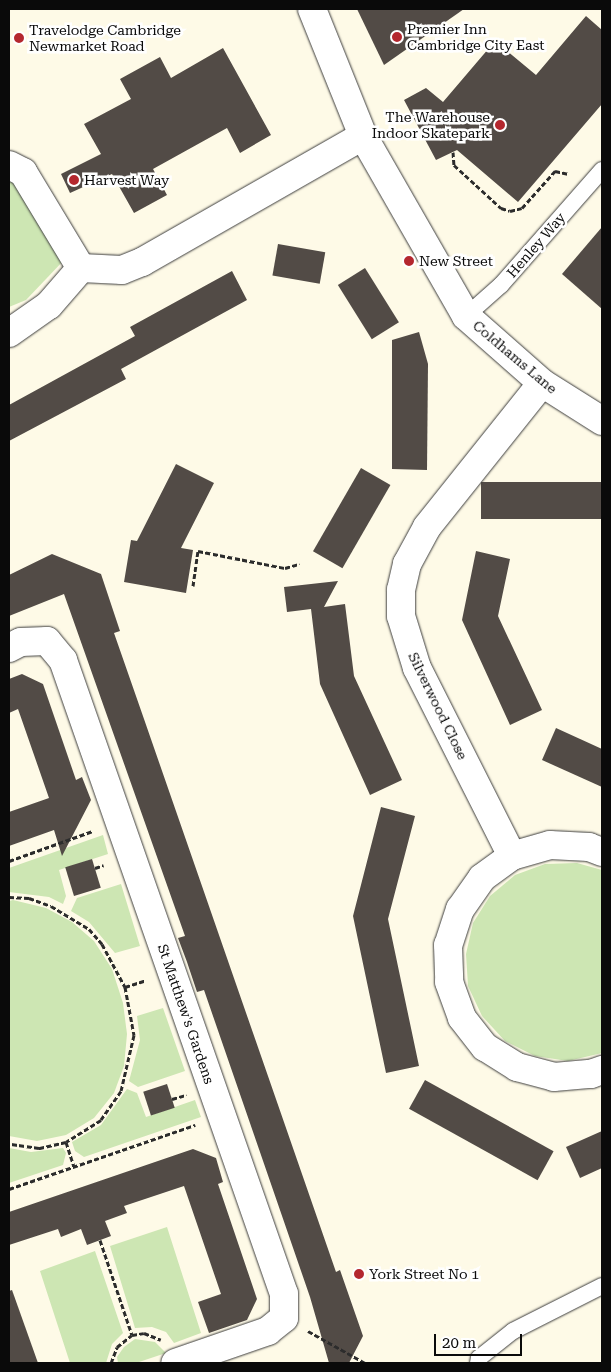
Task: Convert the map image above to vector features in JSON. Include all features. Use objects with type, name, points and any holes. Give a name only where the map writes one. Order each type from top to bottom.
[{"type":"street","name":"Coldhams Lane","points":[[312,9],[363,136],[466,316],[542,383],[602,421]]},
{"type":"street","points":[[81,268],[122,270],[142,262],[363,136]]},
{"type":"street","points":[[9,166],[22,172],[81,268]]},
{"type":"street","points":[[9,333],[49,305],[81,268]]},
{"type":"street","name":"Silverwood Close","points":[[512,856],[418,668],[401,616],[401,590],[407,564],[427,527],[542,383]]},
{"type":"street","name":"St Matthew's Gardens","points":[[9,648],[21,642],[47,641],[63,660],[284,1294],[284,1318]]},
{"type":"street","points":[[602,852],[589,847],[550,845],[512,856],[482,878],[460,909],[448,945],[449,982],[462,1018],[485,1047],[517,1067],[554,1077],[591,1074],[602,1070]]},
{"type":"street","points":[[175,1363],[268,1331],[284,1318]]},
{"type":"lane","name":"Henley Way","points":[[466,316],[501,286],[602,170]]},
{"type":"lane","points":[[478,1363],[479,1358],[513,1331],[602,1286]]},
{"type":"path","points":[[453,152],[454,165],[501,208],[510,211],[522,208],[555,171],[569,174],[586,187]]},
{"type":"path","points":[[192,586],[198,552],[285,568],[299,564]]},
{"type":"path","points":[[9,861],[119,822]]},
{"type":"path","points":[[9,897],[29,898],[51,906],[89,929],[112,961],[125,987],[134,1035],[121,1091],[101,1120],[66,1142],[39,1148],[9,1144]]},
{"type":"path","points":[[9,1189],[222,1116]]},
{"type":"path","points":[[66,1142],[74,1166]]},
{"type":"path","points":[[100,1240],[132,1335]]},
{"type":"path","points":[[284,1318],[365,1363]]},
{"type":"path","points":[[111,1363],[117,1346],[132,1335],[156,1336],[165,1343],[175,1363]]},
{"type":"green space","points":[[9,181],[16,182],[66,258],[26,300],[9,307]]},
{"type":"green space","points":[[103,835],[108,854],[59,870],[66,896],[63,904],[49,897],[9,892],[9,868]]},
{"type":"green space","points":[[577,863],[602,870],[602,1053],[568,1061],[535,1056],[505,1041],[482,1016],[468,986],[466,954],[473,923],[490,896],[515,875],[545,864]]},
{"type":"green space","points":[[121,884],[140,946],[115,953],[89,922],[71,911],[77,898]]},
{"type":"green space","points":[[13,900],[46,908],[72,922],[94,941],[112,969],[123,1003],[127,1034],[124,1066],[114,1093],[94,1118],[66,1135],[37,1141],[9,1136],[9,901]]},
{"type":"green space","points":[[163,1008],[185,1071],[138,1087],[129,1081],[140,1040],[137,1016]]},
{"type":"green space","points":[[127,1089],[137,1093],[146,1117],[195,1100],[201,1117],[84,1157],[75,1151],[72,1142],[101,1125]]},
{"type":"green space","points":[[9,1148],[31,1152],[63,1148],[66,1153],[63,1165],[9,1183]]},
{"type":"green space","points":[[167,1227],[201,1333],[174,1343],[166,1332],[152,1327],[135,1328],[110,1246]]},
{"type":"green space","points":[[95,1251],[123,1333],[112,1344],[106,1363],[70,1363],[40,1271]]},
{"type":"green space","points":[[135,1339],[155,1342],[166,1353],[136,1363],[118,1363],[117,1357],[124,1347]]},
{"type":"building","name":"Premier Inn Cambridge City East","points":[[357,9],[464,9],[384,65]]},
{"type":"building","name":"The Warehouse Indoor Skatepark","points":[[586,16],[602,30],[602,104],[518,202],[457,150],[436,160],[404,100],[426,88],[443,102],[495,41],[536,75]]},
{"type":"building","points":[[223,48],[271,135],[240,153],[227,128],[153,169],[167,195],[134,213],[112,174],[70,193],[61,174],[101,154],[84,124],[131,99],[120,79],[160,57],[171,78]]},
{"type":"building","points":[[602,227],[602,309],[562,274]]},
{"type":"building","points":[[278,244],[325,252],[320,284],[272,276]]},
{"type":"building","points":[[365,268],[399,322],[372,339],[338,285]]},
{"type":"building","points":[[232,271],[247,300],[121,369],[126,379],[9,441],[9,405],[135,336],[130,327]]},
{"type":"building","points":[[419,332],[428,364],[427,470],[392,469],[392,340]]},
{"type":"building","points":[[176,464],[214,483],[181,548],[193,550],[186,593],[124,582],[131,540],[137,541]]},
{"type":"building","points":[[361,468],[390,485],[342,568],[313,551]]},
{"type":"building","points":[[481,482],[602,482],[602,519],[481,519]]},
{"type":"building","points":[[476,551],[510,559],[498,616],[542,710],[510,725],[462,620]]},
{"type":"building","points":[[52,554],[101,574],[120,631],[114,633],[336,1272],[340,1270],[363,1336],[349,1363],[329,1363],[310,1297],[204,990],[197,992],[178,938],[185,936],[64,594],[9,616],[9,575]]},
{"type":"building","points":[[338,581],[324,607],[345,604],[354,676],[402,780],[370,795],[320,684],[311,609],[287,612],[284,587]]},
{"type":"building","points":[[22,674],[43,684],[76,780],[82,777],[91,800],[62,856],[54,830],[9,846],[9,812],[49,798],[18,709],[9,713],[9,679]]},
{"type":"building","points":[[556,728],[602,749],[602,787],[542,760]]},
{"type":"building","points":[[381,807],[415,816],[388,919],[419,1066],[386,1073],[353,916]]},
{"type":"building","points":[[92,859],[101,888],[74,896],[65,867]]},
{"type":"building","points":[[425,1080],[554,1151],[538,1180],[409,1109]]},
{"type":"building","points":[[167,1084],[175,1108],[151,1116],[143,1092]]},
{"type":"building","points":[[602,1131],[602,1168],[580,1178],[566,1147]]},
{"type":"building","points":[[193,1149],[216,1158],[223,1182],[218,1184],[257,1299],[247,1320],[209,1333],[198,1302],[221,1294],[184,1186],[124,1206],[127,1213],[105,1221],[111,1236],[87,1245],[81,1229],[61,1237],[58,1229],[9,1245],[9,1212]]},
{"type":"building","points":[[12,1290],[38,1363],[9,1363],[9,1291]]},
{"type":"place","name":"Premier Inn Cambridge City East","points":[[397,37]]},
{"type":"place","name":"Travelodge Cambridge Newmarket Road","points":[[19,38]]},
{"type":"place","name":"The Warehouse Indoor Skatepark","points":[[500,125]]},
{"type":"place","name":"Harvest Way","points":[[74,180]]},
{"type":"place","name":"New Street","points":[[409,261]]},
{"type":"place","name":"York Street No 1","points":[[359,1274]]}]
